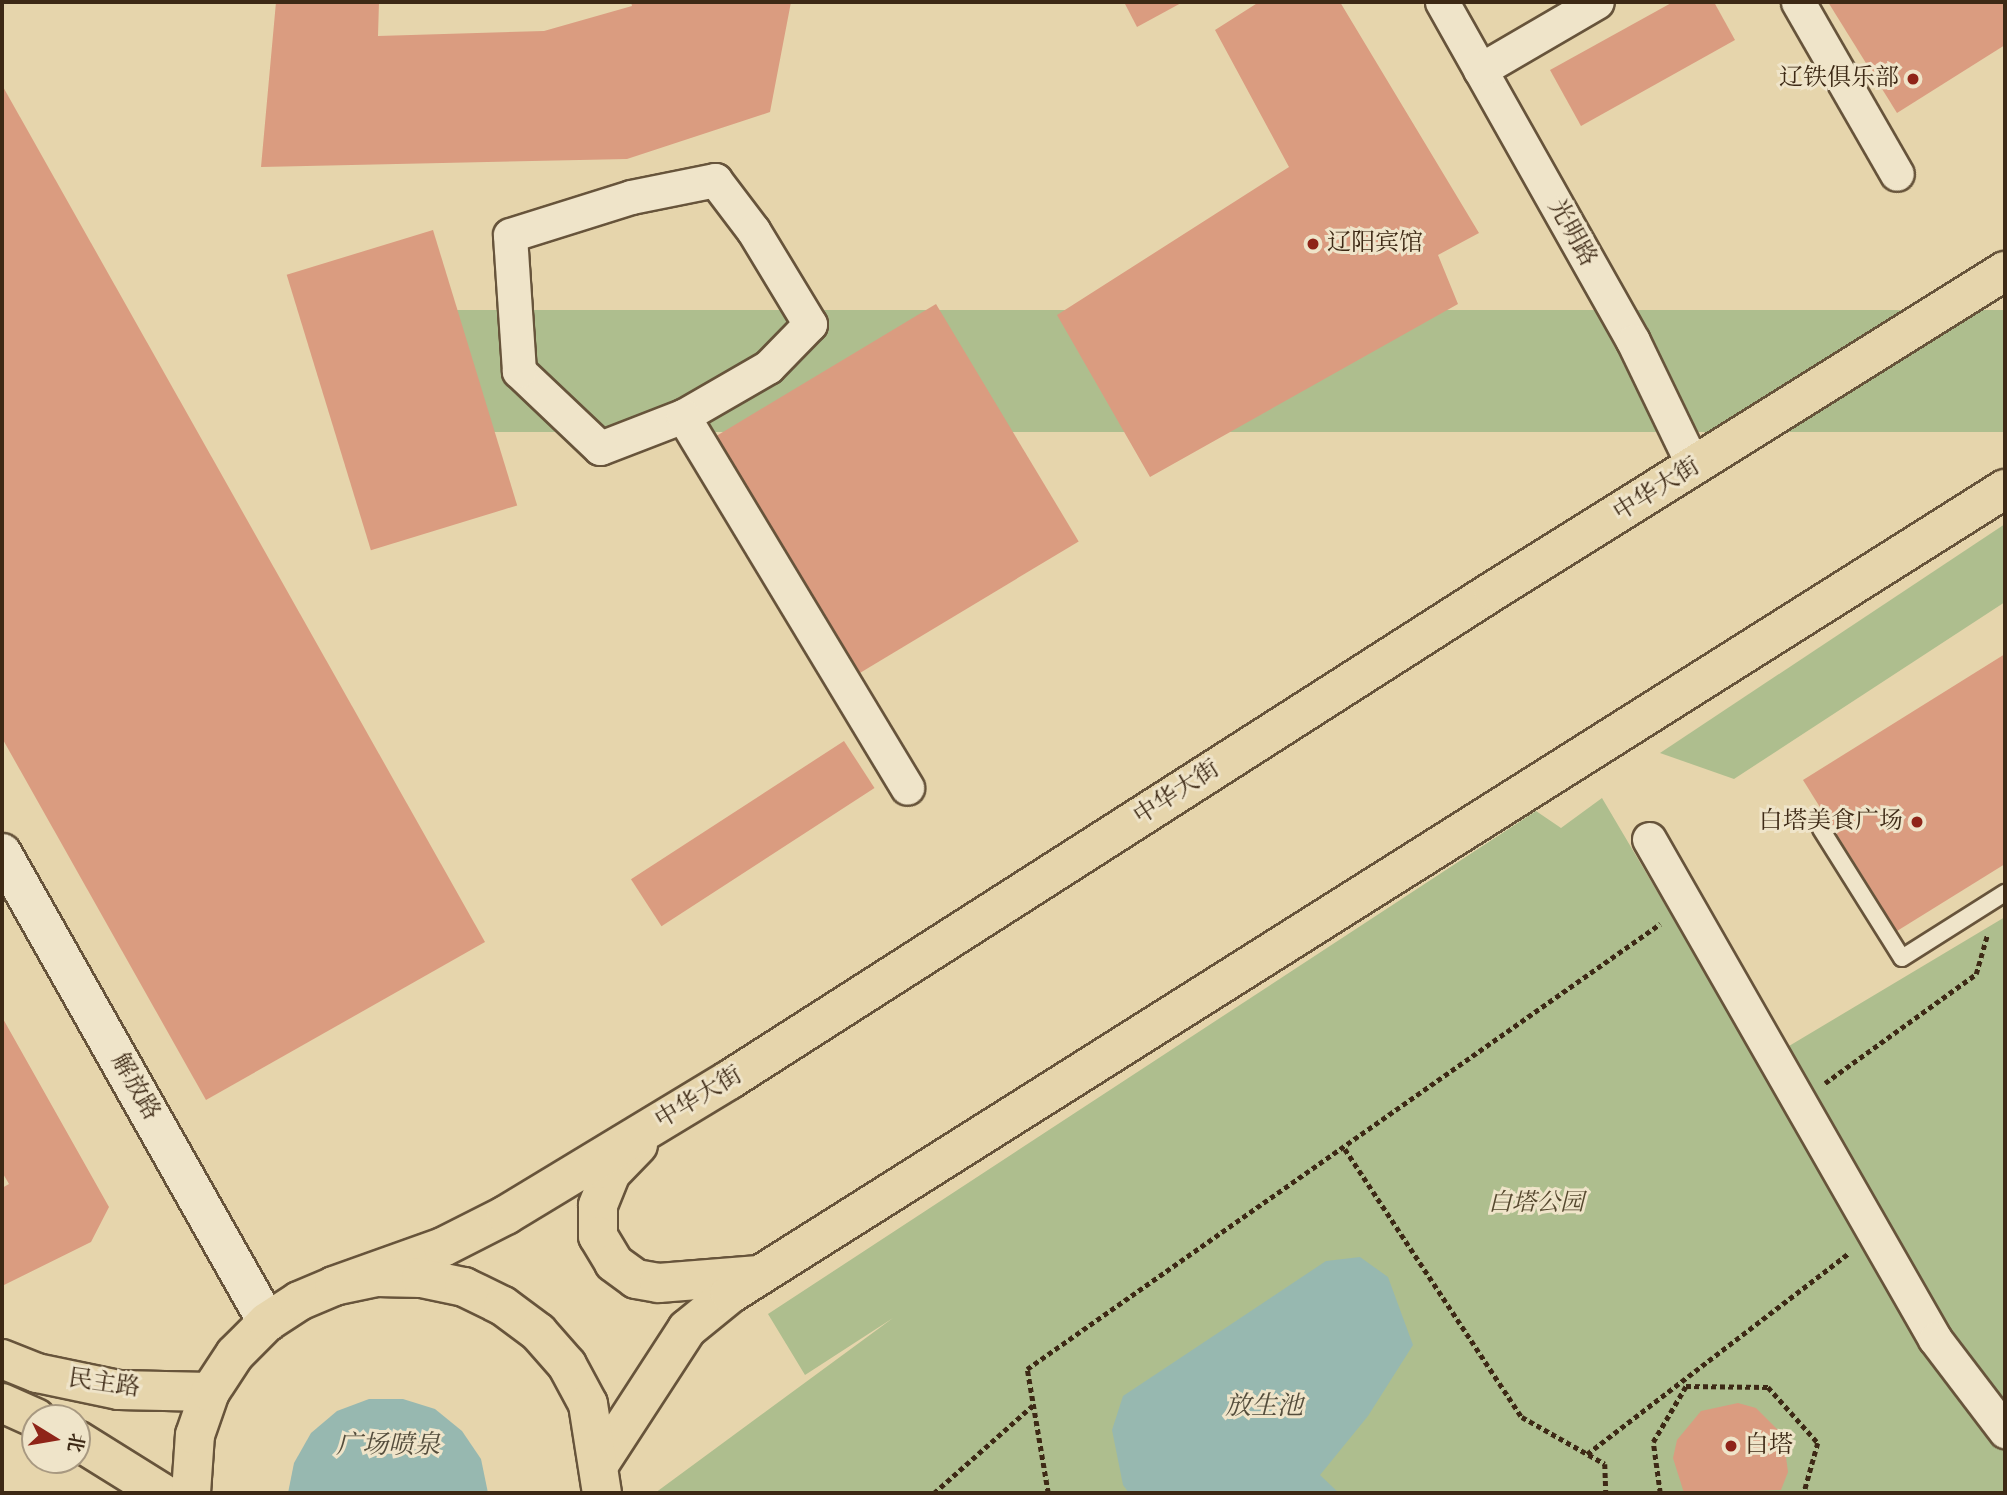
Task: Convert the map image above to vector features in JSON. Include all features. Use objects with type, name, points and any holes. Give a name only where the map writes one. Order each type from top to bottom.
[{"type":"main road","name":"中华大街","points":[[334,1286],[443,1247],[664,1119],[2005,271]]},
{"type":"main road","points":[[601,1478],[687,1329],[760,1275],[2005,489]]},
{"type":"main road","name":"解放路","points":[[2,853],[267,1322]]},
{"type":"main road","points":[[664,1119],[611,1173],[598,1206],[598,1236],[614,1263],[636,1279],[659,1283],[760,1275]]},
{"type":"main road","points":[[191,1493],[194,1435],[210,1392],[234,1354],[267,1322],[299,1301],[334,1286],[377,1277],[421,1278],[464,1287],[503,1306],[538,1332],[567,1365],[588,1404],[601,1478]]},
{"type":"main road","name":"民主路","points":[[2,1359],[37,1373],[120,1390],[210,1392]]},
{"type":"main road","points":[[2,1403],[21,1411]]},
{"type":"main road","points":[[91,1449],[162,1493]]},
{"type":"street","name":"光明路","points":[[1442,2],[1633,341],[1694,467]]},
{"type":"street","points":[[1480,70],[1597,2]]},
{"type":"street","points":[[1798,2],[1897,174]]},
{"type":"street","points":[[715,180],[753,230],[810,324],[768,367],[683,416],[600,449],[519,371],[510,235],[631,197],[715,180]]},
{"type":"street","points":[[683,416],[907,788]]},
{"type":"street","points":[[1648,839],[1935,1339],[2005,1431]]},
{"type":"lane","points":[[1821,829],[1902,958],[2002,895]]},
{"type":"path","points":[[1799,1102],[1976,974],[2002,895]]},
{"type":"path","points":[[1048,1493],[1027,1369],[1345,1149],[1686,905]]},
{"type":"path","points":[[1345,1149],[1522,1417],[1605,1464],[1606,1493]]},
{"type":"path","points":[[1587,1454],[1875,1234]]},
{"type":"path","points":[[1660,1493],[1653,1442],[1686,1386],[1768,1387],[1818,1443],[1804,1493]]},
{"type":"path","points":[[933,1493],[1034,1405]]},
{"type":"green space","points":[[429,310],[2005,310],[2005,432],[429,432]]},
{"type":"green space","points":[[2005,524],[2005,602],[1734,779],[1660,753]]},
{"type":"green space","name":"白塔公园","points":[[1602,798],[1674,920],[1784,1049],[2005,917],[2005,1493],[655,1493],[893,1318],[805,1375],[768,1314],[1536,811],[1561,828]]},
{"type":"water","name":"放生池","points":[[1360,1257],[1388,1277],[1413,1345],[1368,1416],[1320,1475],[1339,1493],[1129,1493],[1123,1485],[1112,1430],[1123,1396],[1326,1261]]},
{"type":"water","name":"广场喷泉","points":[[369,1399],[403,1399],[435,1409],[462,1431],[481,1459],[488,1493],[288,1493],[294,1463],[311,1433],[337,1411]]},
{"type":"building","points":[[276,2],[379,2],[378,36],[544,31],[632,6],[631,2],[791,2],[770,112],[627,159],[261,167]]},
{"type":"building","points":[[1124,2],[1183,2],[1137,27]]},
{"type":"building","name":"辽阳宾馆","points":[[1259,2],[1340,2],[1479,233],[1438,255],[1458,304],[1150,477],[1057,315],[1289,167],[1215,30]]},
{"type":"building","points":[[1673,2],[1714,2],[1735,40],[1581,126],[1550,70]]},
{"type":"building","name":"辽铁俱乐部","points":[[1828,2],[2005,2],[2005,45],[1897,113]]},
{"type":"building","points":[[2,85],[485,942],[206,1100],[2,738]]},
{"type":"building","points":[[433,230],[517,505],[371,550],[287,275]]},
{"type":"building","points":[[936,304],[1079,541],[852,677],[710,440]]},
{"type":"building","name":"白塔美食广场","points":[[2005,654],[2005,864],[1897,931],[1803,780]]},
{"type":"building","points":[[844,741],[874,788],[661,926],[631,879]]},
{"type":"building","points":[[2,1017],[109,1207],[91,1242],[2,1286],[2,1188],[9,1184],[2,1172]]},
{"type":"building","name":"白塔","points":[[1738,1403],[1756,1408],[1783,1435],[1788,1472],[1781,1490],[1684,1493],[1673,1458],[1677,1440],[1701,1411]]},
{"type":"place","name":"辽铁俱乐部","points":[[1913,79]]},
{"type":"place","name":"辽阳宾馆","points":[[1313,244]]},
{"type":"place","name":"白塔美食广场","points":[[1917,822]]},
{"type":"place","name":"白塔","points":[[1731,1446]]}]
